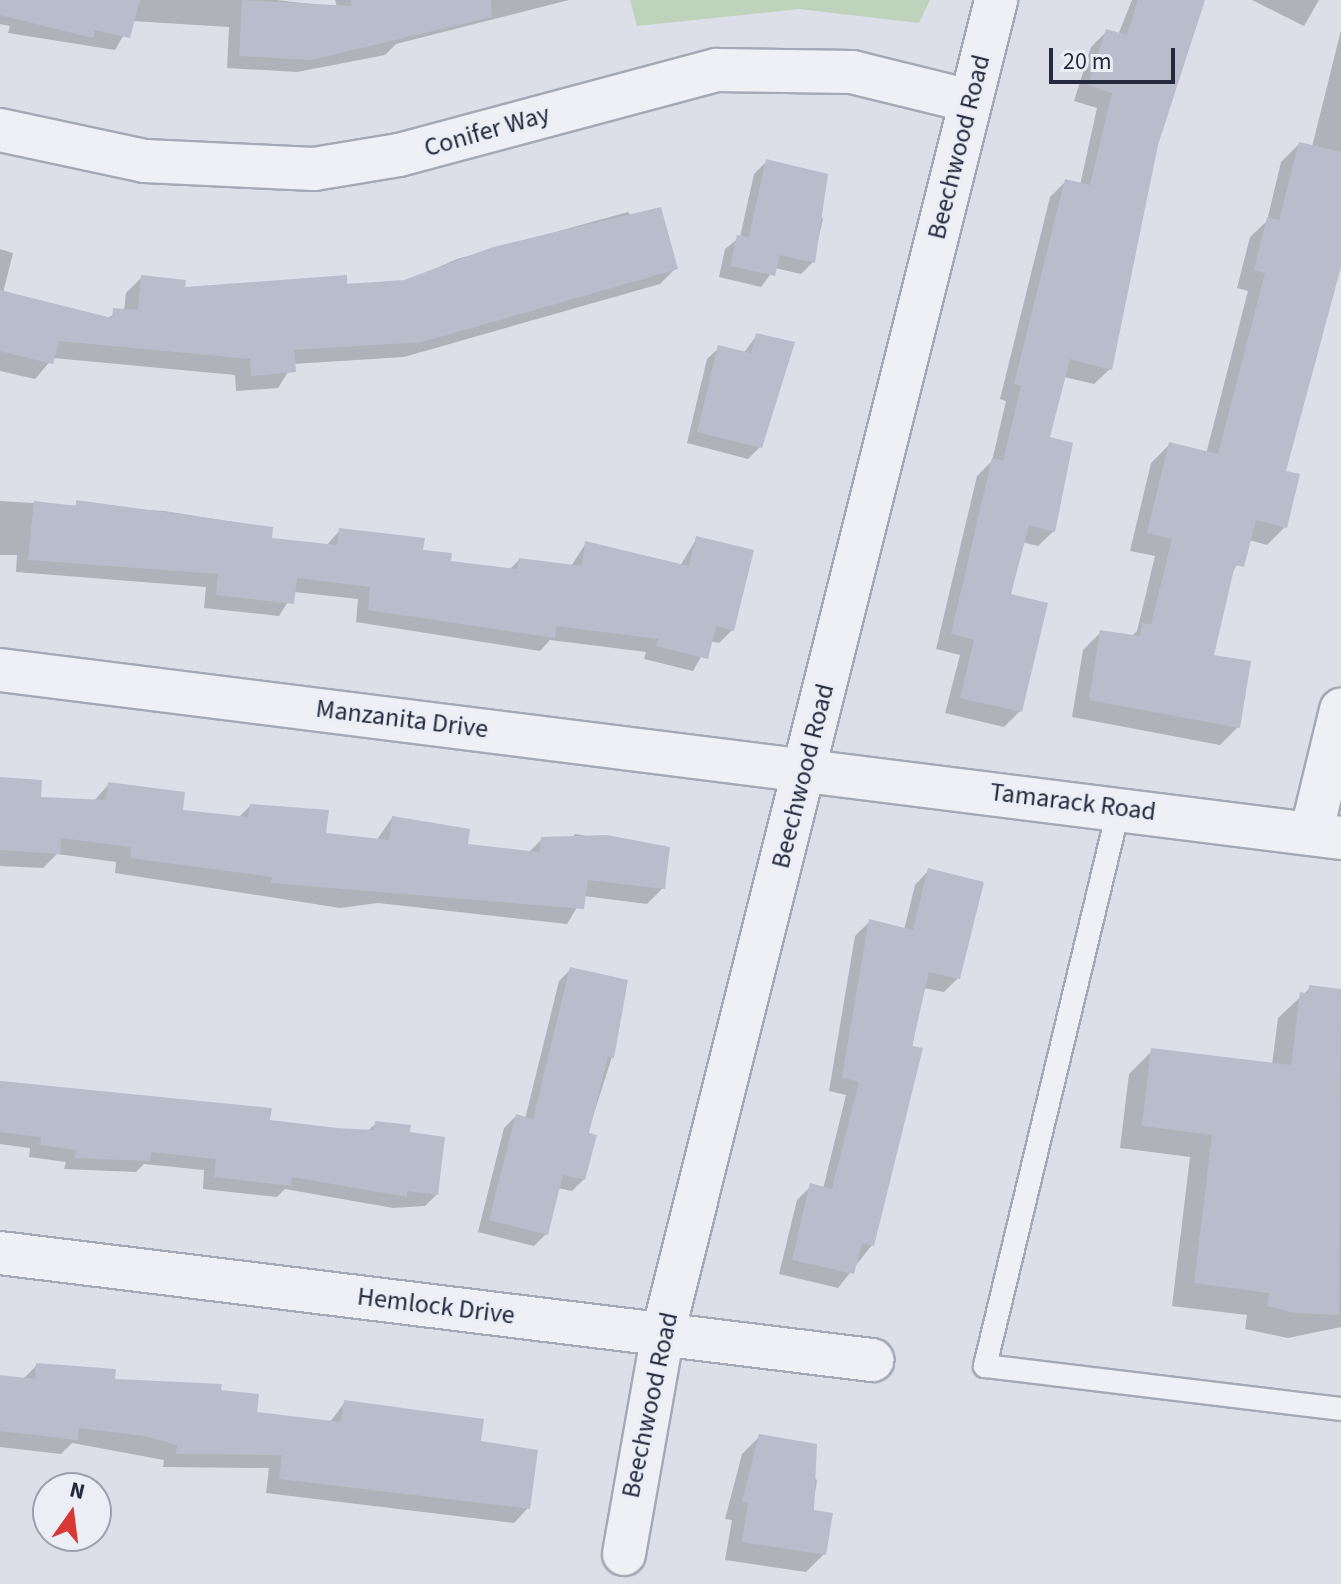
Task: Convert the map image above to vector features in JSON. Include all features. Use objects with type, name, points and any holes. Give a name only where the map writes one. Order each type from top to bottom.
[{"type":"street","name":"Beechwood Road","points":[[624,1554],[663,1333],[996,0]]},
{"type":"street","name":"Conifer Way","points":[[0,130],[145,161],[314,169],[399,155],[717,70],[852,72],[970,101]]},
{"type":"street","name":"Manzanita Drive","points":[[0,670],[805,769]]},
{"type":"street","points":[[1326,836],[1341,710]]},
{"type":"street","name":"Tamarack Road","points":[[805,769],[1326,836]]},
{"type":"street","name":"Hemlock Drive","points":[[0,1253],[872,1360]]},
{"type":"lane","points":[[1119,807],[985,1366],[1341,1409]]},
{"type":"green space","points":[[630,0],[930,0],[919,23],[799,9],[637,26]]},
{"type":"building","points":[[0,0],[140,0],[130,38],[95,30],[93,38],[0,15]]},
{"type":"building","points":[[242,0],[352,6],[350,0],[491,0],[492,17],[311,60],[239,56]]},
{"type":"building","points":[[1138,0],[1205,0],[1158,145],[1112,370],[1070,359],[1050,437],[1073,443],[1055,532],[1029,525],[1011,594],[1048,603],[1022,712],[960,698],[974,640],[951,634],[992,458],[1003,461],[1021,386],[1014,384],[1065,179],[1090,185],[1112,93],[1088,85],[1106,29],[1127,35]]},
{"type":"building","points":[[1299,142],[1341,152],[1341,267],[1286,471],[1300,474],[1287,528],[1256,520],[1244,567],[1235,565],[1214,655],[1251,661],[1240,728],[1089,700],[1100,630],[1140,636],[1142,623],[1151,624],[1172,539],[1147,533],[1169,442],[1218,454],[1265,273],[1254,270],[1267,217],[1279,220]]},
{"type":"building","points":[[766,159],[828,174],[815,263],[780,255],[775,276],[730,266],[737,235],[749,237]]},
{"type":"building","points":[[661,207],[678,269],[422,342],[294,350],[296,372],[251,376],[250,359],[59,341],[53,364],[0,351],[0,290],[112,318],[113,308],[138,310],[141,275],[186,280],[185,287],[347,275],[347,284],[404,280],[493,247]]},
{"type":"building","points":[[756,333],[795,342],[762,448],[697,432],[718,345],[751,353]]},
{"type":"building","points":[[76,500],[273,527],[272,538],[337,545],[339,528],[425,538],[423,550],[452,553],[451,561],[517,569],[519,558],[582,566],[585,541],[689,566],[696,536],[754,550],[734,631],[716,626],[708,659],[656,646],[658,639],[556,626],[555,638],[368,610],[370,587],[297,578],[294,604],[216,595],[218,574],[28,560],[34,501],[76,506]]},
{"type":"building","points":[[0,777],[42,780],[41,797],[106,800],[108,782],[185,792],[183,810],[248,817],[250,804],[329,810],[326,833],[389,840],[392,816],[470,829],[468,844],[539,852],[541,837],[607,835],[670,847],[665,889],[588,880],[584,909],[271,883],[272,877],[130,858],[131,847],[61,838],[60,854],[0,850]]},
{"type":"building","points":[[928,868],[984,882],[960,979],[929,972],[912,1046],[923,1048],[874,1246],[862,1243],[854,1274],[792,1260],[810,1183],[832,1189],[859,1082],[842,1077],[869,919],[913,930]]},
{"type":"building","points":[[570,967],[628,980],[614,1058],[608,1056],[589,1133],[597,1135],[585,1180],[563,1175],[548,1235],[489,1220],[516,1114],[533,1119]]},
{"type":"building","points":[[1309,985],[1341,989],[1339,1315],[1294,1313],[1267,1306],[1269,1293],[1194,1283],[1212,1135],[1142,1126],[1151,1048],[1291,1065],[1300,992],[1308,994]]},
{"type":"building","points":[[0,1081],[272,1108],[270,1120],[337,1128],[374,1130],[375,1121],[411,1125],[410,1132],[445,1137],[438,1195],[407,1191],[407,1197],[292,1177],[291,1186],[214,1177],[216,1159],[151,1152],[150,1161],[75,1158],[76,1150],[40,1145],[41,1137],[0,1132]]},
{"type":"building","points":[[36,1363],[116,1369],[115,1379],[222,1384],[221,1390],[259,1394],[257,1412],[341,1422],[344,1400],[484,1419],[481,1441],[538,1450],[530,1509],[279,1479],[282,1455],[176,1454],[177,1445],[144,1436],[79,1428],[77,1440],[0,1431],[0,1375],[35,1379]]},
{"type":"building","points":[[759,1434],[817,1444],[814,1510],[833,1513],[826,1555],[742,1542],[748,1502],[742,1502]]}]
